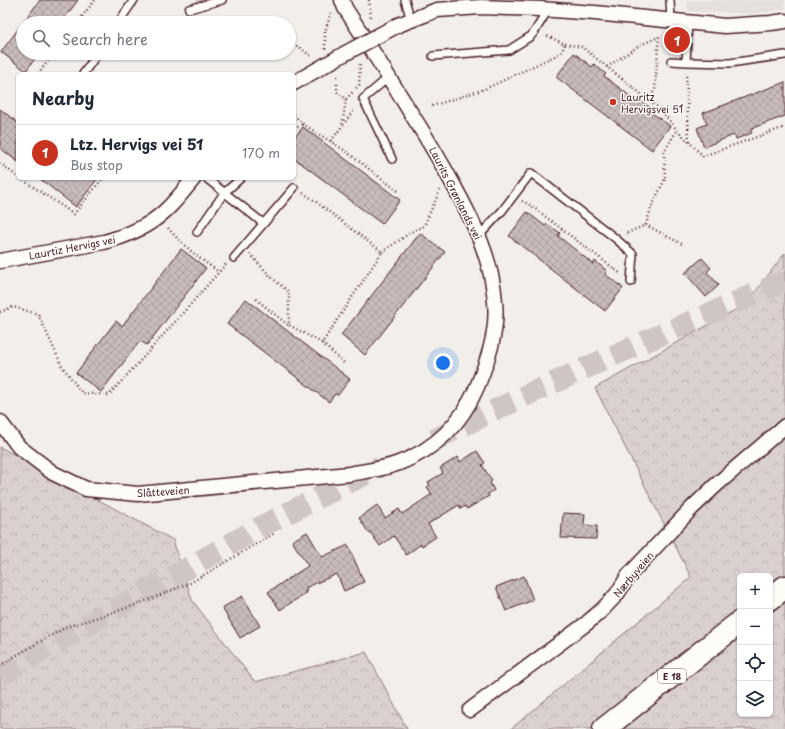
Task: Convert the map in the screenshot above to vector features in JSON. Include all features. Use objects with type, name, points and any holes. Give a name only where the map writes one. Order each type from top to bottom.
[{"type":"highway","points":[[773,597],[785,587]]},
{"type":"highway","name":"E 18","points":[[604,729],[737,624]]},
{"type":"street","name":"Laurits Grønlands vei","points":[[337,3],[345,8],[371,48],[431,145],[471,217],[487,255],[493,278],[496,303],[495,322],[490,350],[482,376],[472,400],[450,430],[436,443],[399,463],[349,474]]},
{"type":"street","points":[[296,82],[344,54],[404,23],[437,10],[481,7],[548,10],[595,13],[725,26],[785,21]]},
{"type":"street","name":"Laurtiz Hervigs vei","points":[[0,261],[119,238],[138,230],[148,225],[158,217],[176,200],[192,180]]},
{"type":"street","name":"Slåtteveien","points":[[0,422],[19,447],[52,473],[86,489],[138,494],[349,474]]},
{"type":"street","name":"Nærbyveien","points":[[470,710],[587,623],[602,610],[617,594],[629,575],[692,508],[721,480],[785,426]]},
{"type":"lane","points":[[123,16],[134,0]]},
{"type":"lane","points":[[189,10],[222,0]]},
{"type":"lane","points":[[404,23],[405,0]]},
{"type":"lane","points":[[666,20],[670,0]]},
{"type":"lane","points":[[433,56],[509,50],[535,31],[548,10]]},
{"type":"lane","points":[[686,62],[688,22]]},
{"type":"lane","points":[[671,61],[730,63],[785,55]]},
{"type":"lane","points":[[84,72],[93,60]]},
{"type":"lane","points":[[389,77],[363,99],[392,159]]},
{"type":"lane","points":[[479,236],[530,173],[615,238],[633,254],[631,282]]},
{"type":"lane","points":[[208,180],[263,223]]},
{"type":"lane","points":[[197,232],[224,193],[239,180]]},
{"type":"lane","points":[[234,258],[294,188]]},
{"type":"path","points":[[82,16],[94,0]]},
{"type":"path","points":[[325,65],[325,32],[337,3]]},
{"type":"path","points":[[649,100],[655,89],[658,37],[666,20]]},
{"type":"path","points":[[535,31],[565,44],[582,47],[660,109],[677,130],[703,156],[785,127]]},
{"type":"path","points":[[607,67],[640,45],[658,37]]},
{"type":"path","points":[[432,106],[485,89],[561,53],[565,44]]},
{"type":"path","points":[[296,46],[337,74],[337,92],[346,99]]},
{"type":"path","points":[[342,127],[346,99],[359,85],[360,64],[371,48]]},
{"type":"path","points":[[40,72],[49,60]]},
{"type":"path","points":[[686,62],[688,142]]},
{"type":"path","points":[[331,142],[363,99]]},
{"type":"path","points":[[296,117],[303,124],[344,150],[398,191]]},
{"type":"path","points":[[296,128],[303,124]]},
{"type":"path","points":[[646,225],[651,208],[665,178],[664,152],[677,130]]},
{"type":"path","points":[[0,163],[16,175]]},
{"type":"path","points":[[322,343],[382,252],[413,231],[424,226],[447,173]]},
{"type":"path","points":[[23,180],[74,214],[101,180]]},
{"type":"path","points":[[294,188],[311,198],[382,252]]},
{"type":"path","points":[[512,197],[530,205],[631,282]]},
{"type":"path","points":[[158,217],[175,237],[200,260],[218,272]]},
{"type":"path","points":[[615,238],[646,225]]},
{"type":"path","points":[[646,225],[682,244]]},
{"type":"path","points":[[244,247],[271,277],[289,292],[289,325]]},
{"type":"path","points":[[0,312],[13,307],[38,314],[62,366],[82,393],[109,395],[218,272],[234,258]]},
{"type":"path","points":[[256,300],[289,325],[322,343],[345,364]]},
{"type":"path","points":[[0,666],[66,627],[133,606],[190,583],[275,533]]},
{"type":"shaded area","points":[[687,0],[785,0],[785,9],[754,14],[688,11]]},
{"type":"green space","points":[[785,253],[785,729],[511,729],[691,577],[595,388],[746,304]]},
{"type":"green space","points":[[0,447],[173,540],[192,600],[255,682],[366,652],[407,729],[0,729]]},
{"type":"building","points":[[40,0],[78,0],[66,16],[28,16]]},
{"type":"building","points":[[16,32],[16,60],[34,60],[26,71],[1,52]]},
{"type":"building","name":"Lauritz Hervigsvei 51","points":[[574,53],[592,67],[594,64],[606,74],[604,76],[639,103],[641,101],[654,110],[652,113],[670,126],[652,150],[556,77]]},
{"type":"building","points":[[785,82],[785,116],[750,129],[752,133],[736,139],[734,135],[704,147],[697,128],[707,124],[703,113]]},
{"type":"building","points":[[0,109],[16,121],[16,160],[0,148]]},
{"type":"building","points":[[303,127],[400,200],[382,224],[296,160],[296,136]]},
{"type":"building","points":[[42,180],[96,180],[76,207]]},
{"type":"building","points":[[527,212],[545,226],[547,224],[560,233],[558,236],[593,264],[595,261],[607,271],[605,274],[623,288],[605,311],[509,236]]},
{"type":"building","points":[[420,233],[445,252],[365,355],[341,335]]},
{"type":"building","points":[[181,249],[206,268],[147,345],[140,341],[101,392],[76,373],[116,321],[122,326]]},
{"type":"building","points":[[702,258],[711,268],[707,272],[719,285],[706,297],[685,273]]},
{"type":"building","points":[[246,299],[350,379],[338,395],[335,394],[329,402],[227,324]]},
{"type":"building","points":[[477,451],[485,463],[482,465],[492,481],[490,483],[494,490],[488,494],[489,496],[467,509],[465,506],[461,509],[459,505],[428,524],[436,537],[422,546],[421,544],[406,555],[394,536],[380,546],[370,532],[368,532],[359,518],[377,505],[385,518],[399,509],[402,514],[432,494],[427,487],[430,485],[428,482],[443,473],[440,468],[458,457],[460,462]]},
{"type":"building","points":[[563,513],[585,514],[584,525],[597,526],[596,539],[561,538]]},
{"type":"building","points":[[307,532],[322,557],[348,545],[364,582],[344,591],[337,574],[305,588],[307,591],[305,592],[306,593],[280,610],[268,592],[308,566],[292,541]]},
{"type":"building","points":[[524,576],[533,600],[506,611],[496,587]]},
{"type":"building","points":[[242,596],[260,626],[240,638],[222,608]]},
{"type":"tunnel","points":[[434,440],[652,338],[785,281]]},
{"type":"tunnel","points":[[0,676],[44,649],[264,525],[380,467]]},
{"type":"place","name":"Ltz. Hervigs vei 51","points":[[677,40]]},
{"type":"place","name":"Lauritz Hervigsvei 51","points":[[613,102]]}]
